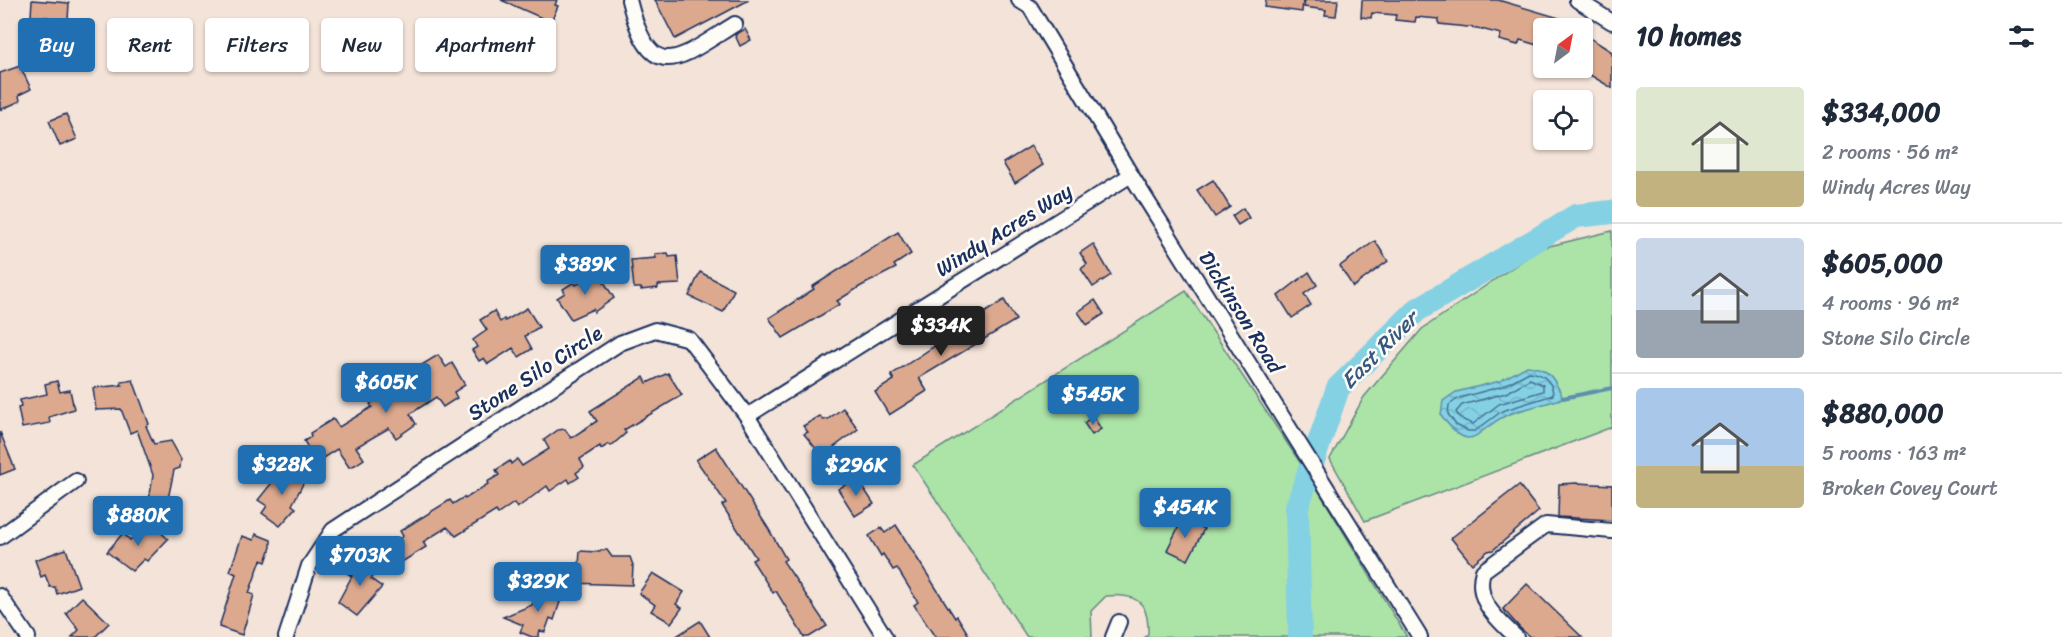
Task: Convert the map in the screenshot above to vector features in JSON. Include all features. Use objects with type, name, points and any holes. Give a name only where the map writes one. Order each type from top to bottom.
[{"type":"street","points":[[629,0],[644,42],[653,54],[668,60],[683,56],[735,24]]},
{"type":"street","points":[[1577,0],[1612,22]]},
{"type":"street","name":"Dickinson Road","points":[[1026,2],[1131,175],[1420,637]]},
{"type":"street","name":"Windy Acres Way","points":[[747,416],[1131,175]]},
{"type":"street","name":"Stone Silo Circle","points":[[286,637],[309,566],[333,530],[620,343],[655,330],[689,339],[747,416],[885,637]]},
{"type":"street","points":[[0,537],[76,481]]},
{"type":"street","points":[[1516,637],[1488,611],[1479,583],[1483,571],[1546,525],[1612,531]]},
{"type":"street","points":[[0,596],[28,637]]},
{"type":"street","points":[[1113,637],[1119,622]]},
{"type":"green space","points":[[1612,231],[1612,427],[1365,521],[1330,459],[1364,397],[1422,329],[1541,248]]},
{"type":"green space","points":[[1186,291],[1315,485],[1407,637],[1145,637],[1148,634],[1148,623],[1143,607],[1133,598],[1117,595],[1106,596],[1091,611],[1092,637],[1027,637],[913,465]]},
{"type":"water","points":[[1527,366],[1546,372],[1563,398],[1505,416],[1480,433],[1467,438],[1451,428],[1441,415],[1443,401],[1456,392],[1500,381]]},
{"type":"building","points":[[32,0],[69,3],[68,18],[31,16]]},
{"type":"building","points":[[501,0],[557,0],[555,5],[558,6],[553,18],[542,18]]},
{"type":"building","points":[[655,0],[749,0],[675,39]]},
{"type":"building","points":[[1266,0],[1303,0],[1302,12],[1265,7]]},
{"type":"building","points":[[1305,0],[1338,0],[1336,16],[1325,15],[1326,10],[1304,7]]},
{"type":"building","points":[[1362,0],[1498,0],[1559,18],[1533,18],[1533,44],[1520,40],[1518,45],[1499,40],[1501,34],[1477,28],[1439,24],[1439,19],[1416,17],[1415,22],[1395,20],[1396,15],[1372,13],[1371,18],[1361,17]]},
{"type":"building","points":[[745,29],[751,40],[740,46],[735,35]]},
{"type":"building","points":[[1593,40],[1612,52],[1612,88],[1593,77]]},
{"type":"building","points":[[18,67],[18,72],[23,72],[31,89],[19,95],[20,101],[0,110],[0,73]]},
{"type":"building","points":[[66,114],[77,139],[60,146],[49,121]]},
{"type":"building","points":[[1031,146],[1043,165],[1015,183],[1003,163]]},
{"type":"building","points":[[1213,180],[1230,207],[1215,217],[1197,190]]},
{"type":"building","points":[[1243,208],[1249,218],[1238,225],[1232,216]]},
{"type":"building","points":[[898,232],[911,254],[894,265],[896,268],[861,286],[837,301],[840,304],[783,338],[769,318],[814,289],[812,287]]},
{"type":"building","points":[[1375,241],[1388,261],[1353,287],[1340,266]]},
{"type":"building","points":[[1093,244],[1111,275],[1093,287],[1081,269],[1087,264],[1080,253]]},
{"type":"building","points":[[668,253],[669,257],[677,256],[680,284],[658,285],[658,288],[641,290],[641,288],[634,288],[631,260],[656,258],[655,254]]},
{"type":"building","points":[[598,272],[614,298],[594,312],[593,309],[571,319],[557,298],[565,293],[563,289],[574,282],[576,285]]},
{"type":"building","points":[[700,272],[734,290],[723,312],[689,296]]},
{"type":"building","points":[[1309,272],[1317,285],[1304,294],[1311,305],[1292,318],[1278,296]]},
{"type":"building","points":[[1004,300],[1016,320],[919,378],[927,391],[889,415],[875,392],[894,380],[891,375]]},
{"type":"building","points":[[1095,300],[1104,314],[1087,325],[1078,312]]},
{"type":"building","points":[[527,308],[539,327],[525,336],[532,349],[519,357],[513,348],[488,364],[484,358],[479,361],[472,350],[477,347],[473,340],[487,330],[480,320],[494,311],[500,322],[504,319],[505,321]]},
{"type":"building","points":[[438,355],[446,367],[452,363],[465,385],[454,392],[457,398],[443,407],[436,397],[410,414],[416,424],[396,438],[389,428],[356,447],[364,459],[355,465],[349,467],[337,449],[318,461],[313,456],[304,441],[311,437],[310,433],[333,419],[339,427],[372,407],[370,404],[381,396],[383,400],[396,392],[399,397],[422,382],[420,379],[426,375],[420,366]]},
{"type":"building","points":[[668,373],[682,395],[624,430],[626,433],[611,446],[609,444],[601,449],[600,446],[580,459],[584,467],[576,473],[579,477],[570,483],[568,479],[550,491],[547,486],[517,508],[514,503],[498,514],[496,511],[456,536],[447,527],[423,542],[426,547],[397,565],[386,548],[403,536],[400,531],[450,500],[453,504],[464,497],[465,499],[499,475],[496,470],[510,461],[511,464],[517,459],[522,466],[549,449],[544,440],[558,430],[565,429],[571,438],[597,421],[590,411],[644,377],[647,383]]},
{"type":"building","points":[[133,380],[149,424],[146,426],[154,444],[171,441],[181,459],[180,468],[174,470],[167,504],[149,501],[153,475],[137,430],[130,433],[121,409],[96,410],[93,388],[122,385],[121,382]]},
{"type":"building","points":[[57,381],[60,392],[70,390],[74,409],[49,417],[50,423],[22,428],[18,408],[21,407],[20,400],[47,394],[45,384]]},
{"type":"building","points":[[843,408],[858,429],[822,456],[804,434],[808,432],[803,426],[820,416],[823,420],[828,419]]},
{"type":"building","points":[[1093,416],[1101,429],[1092,435],[1084,423]]},
{"type":"building","points":[[0,432],[15,469],[0,475]]},
{"type":"building","points":[[716,447],[768,528],[786,559],[783,561],[827,626],[809,637],[804,637],[776,591],[773,593],[752,560],[756,558],[722,505],[726,503],[696,460]]},
{"type":"building","points":[[286,465],[305,480],[292,505],[296,508],[280,526],[262,513],[267,506],[258,500]]},
{"type":"building","points":[[857,478],[874,504],[855,516],[838,489]]},
{"type":"building","points":[[1559,484],[1612,485],[1612,520],[1558,517]]},
{"type":"building","points":[[1519,485],[1539,511],[1493,550],[1488,551],[1472,564],[1451,538]]},
{"type":"building","points":[[1183,518],[1204,529],[1188,560],[1167,550]]},
{"type":"building","points":[[150,522],[168,539],[147,561],[144,559],[132,571],[107,552],[123,533],[130,540]]},
{"type":"building","points":[[896,525],[955,618],[957,616],[970,637],[935,637],[914,605],[918,602],[897,568],[893,570],[883,554],[881,556],[869,536],[881,528],[885,533]]},
{"type":"building","points":[[256,534],[271,540],[271,547],[266,562],[261,560],[249,593],[254,595],[242,635],[219,627],[236,574],[230,571],[242,536],[254,540]]},
{"type":"building","points":[[66,549],[79,586],[57,594],[55,587],[50,587],[45,575],[41,577],[35,560]]},
{"type":"building","points":[[607,550],[612,557],[630,557],[633,565],[632,585],[570,583],[571,565],[579,565],[580,551],[598,552]]},
{"type":"building","points":[[360,556],[378,569],[371,579],[382,587],[357,616],[338,602],[352,576],[347,573]]},
{"type":"building","points":[[653,573],[684,592],[676,604],[682,608],[671,623],[651,611],[655,605],[639,593]]},
{"type":"building","points":[[1527,584],[1582,637],[1530,637],[1520,628],[1503,609]]},
{"type":"building","points":[[540,586],[562,596],[554,620],[550,618],[545,632],[540,631],[538,637],[532,637],[520,632],[523,625],[503,617],[532,605]]},
{"type":"building","points":[[82,597],[109,623],[95,637],[72,637],[79,630],[66,613]]},
{"type":"building","points":[[700,621],[710,637],[675,637]]},
{"type":"waterway","name":"East River","points":[[1300,637],[1297,507],[1338,388],[1417,310],[1576,216],[1612,212]]},
{"type":"waterway","points":[[1563,398],[1612,388]]}]
